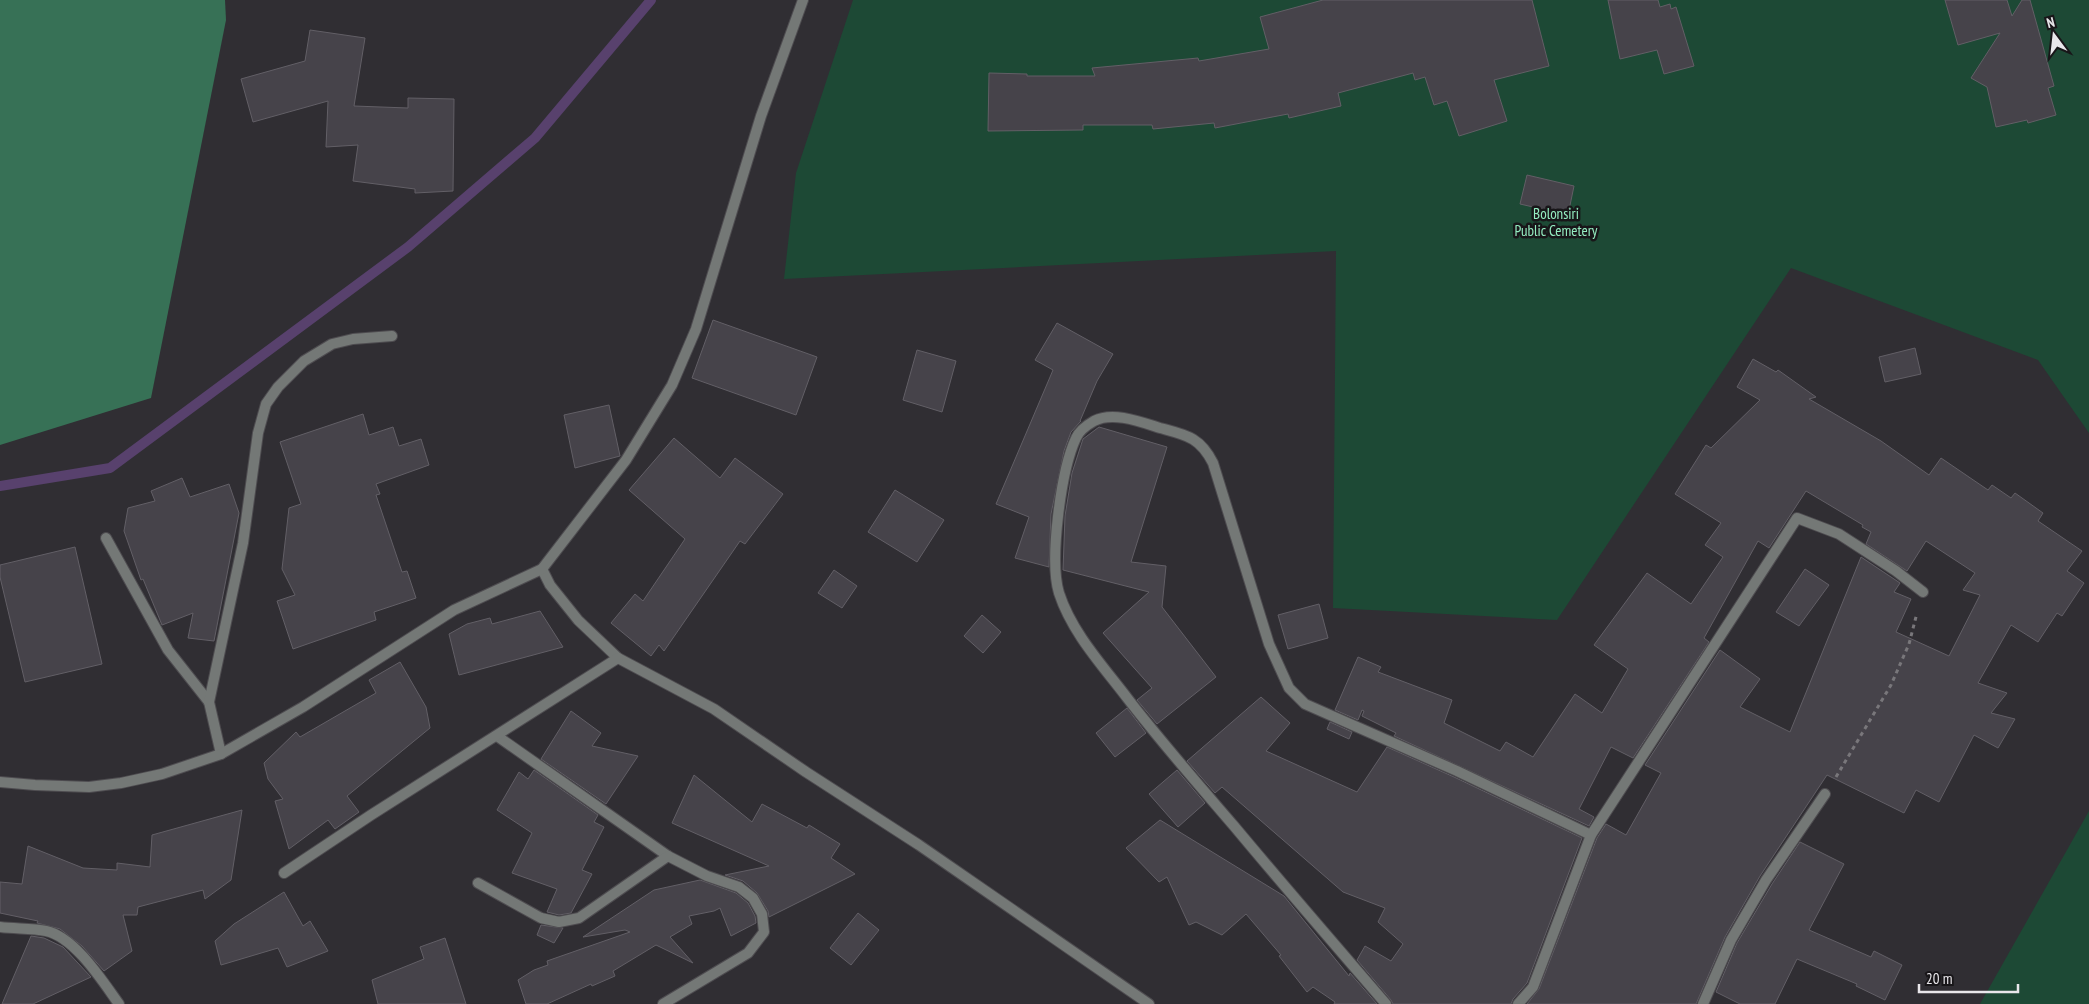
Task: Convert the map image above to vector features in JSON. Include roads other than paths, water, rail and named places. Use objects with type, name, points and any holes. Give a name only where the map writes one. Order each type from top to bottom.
[{"type":"street","points":[[0,782],[89,787],[121,783],[162,774],[221,754],[302,707],[454,610],[542,569],[626,460],[672,385],[696,330],[761,116],[804,0]]},
{"type":"street","points":[[221,754],[209,702],[243,543],[258,433],[266,404],[304,360],[332,344],[353,339],[392,336]]},
{"type":"street","points":[[1386,1004],[1153,731],[1069,618],[1058,591],[1055,543],[1062,488],[1076,437],[1084,427],[1096,420],[1109,417],[1130,419],[1189,436],[1200,443],[1207,451],[1213,463],[1269,644],[1289,688],[1305,704],[1457,770],[1591,835]]},
{"type":"street","points":[[1518,1004],[1533,988],[1591,835],[1797,518],[1839,534],[1924,592]]},
{"type":"street","points":[[106,538],[168,650],[209,702]]},
{"type":"street","points":[[542,569],[550,585],[578,620],[618,658],[714,709],[806,772],[919,845],[1149,1004]]},
{"type":"street","points":[[284,873],[371,815],[618,658]]},
{"type":"street","points":[[497,736],[668,856],[707,876],[739,887],[753,898],[762,914],[764,932],[748,953],[663,1004]]},
{"type":"street","points":[[1703,1004],[1731,940],[1766,880],[1825,794]]},
{"type":"street","points":[[478,883],[541,918],[559,922],[579,918],[668,856]]},
{"type":"street","points":[[0,927],[48,931],[68,942],[82,955],[119,1004]]},
{"type":"waterway","points":[[0,486],[110,468],[408,247],[535,138],[651,0]]},
{"type":"park label","name":"Bolonsiri Public Cemetery","points":[[1556,222]]}]
